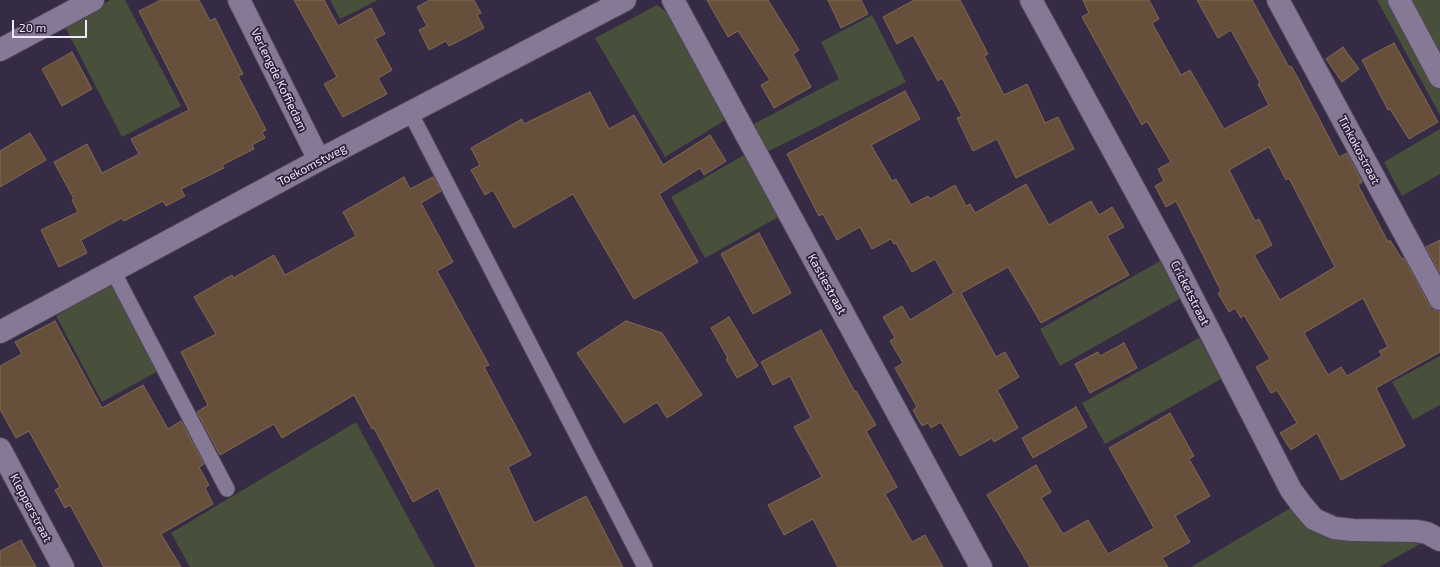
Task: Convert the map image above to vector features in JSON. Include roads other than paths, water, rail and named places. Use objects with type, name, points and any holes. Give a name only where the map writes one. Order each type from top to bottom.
[{"type":"street","points":[[0,50],[92,0]]},
{"type":"street","name":"Verlengde Koffiedam","points":[[239,0],[319,160]]},
{"type":"street","name":"Toekomstweg","points":[[0,332],[319,160],[411,114],[625,0]]},
{"type":"street","name":"Kastiestraat","points":[[673,0],[981,567]]},
{"type":"street","name":"Cricketstraat","points":[[1032,0],[1172,260],[1291,490],[1314,519],[1324,524],[1353,530],[1417,531],[1427,533],[1440,540]]},
{"type":"street","name":"Tinkokostraat","points":[[1278,0],[1440,299]]},
{"type":"street","points":[[1399,0],[1440,77]]},
{"type":"street","name":"Klepperstraat","points":[[0,450],[63,567]]},
{"type":"lane","points":[[411,114],[645,567]]},
{"type":"lane","points":[[113,271],[227,489]]}]
